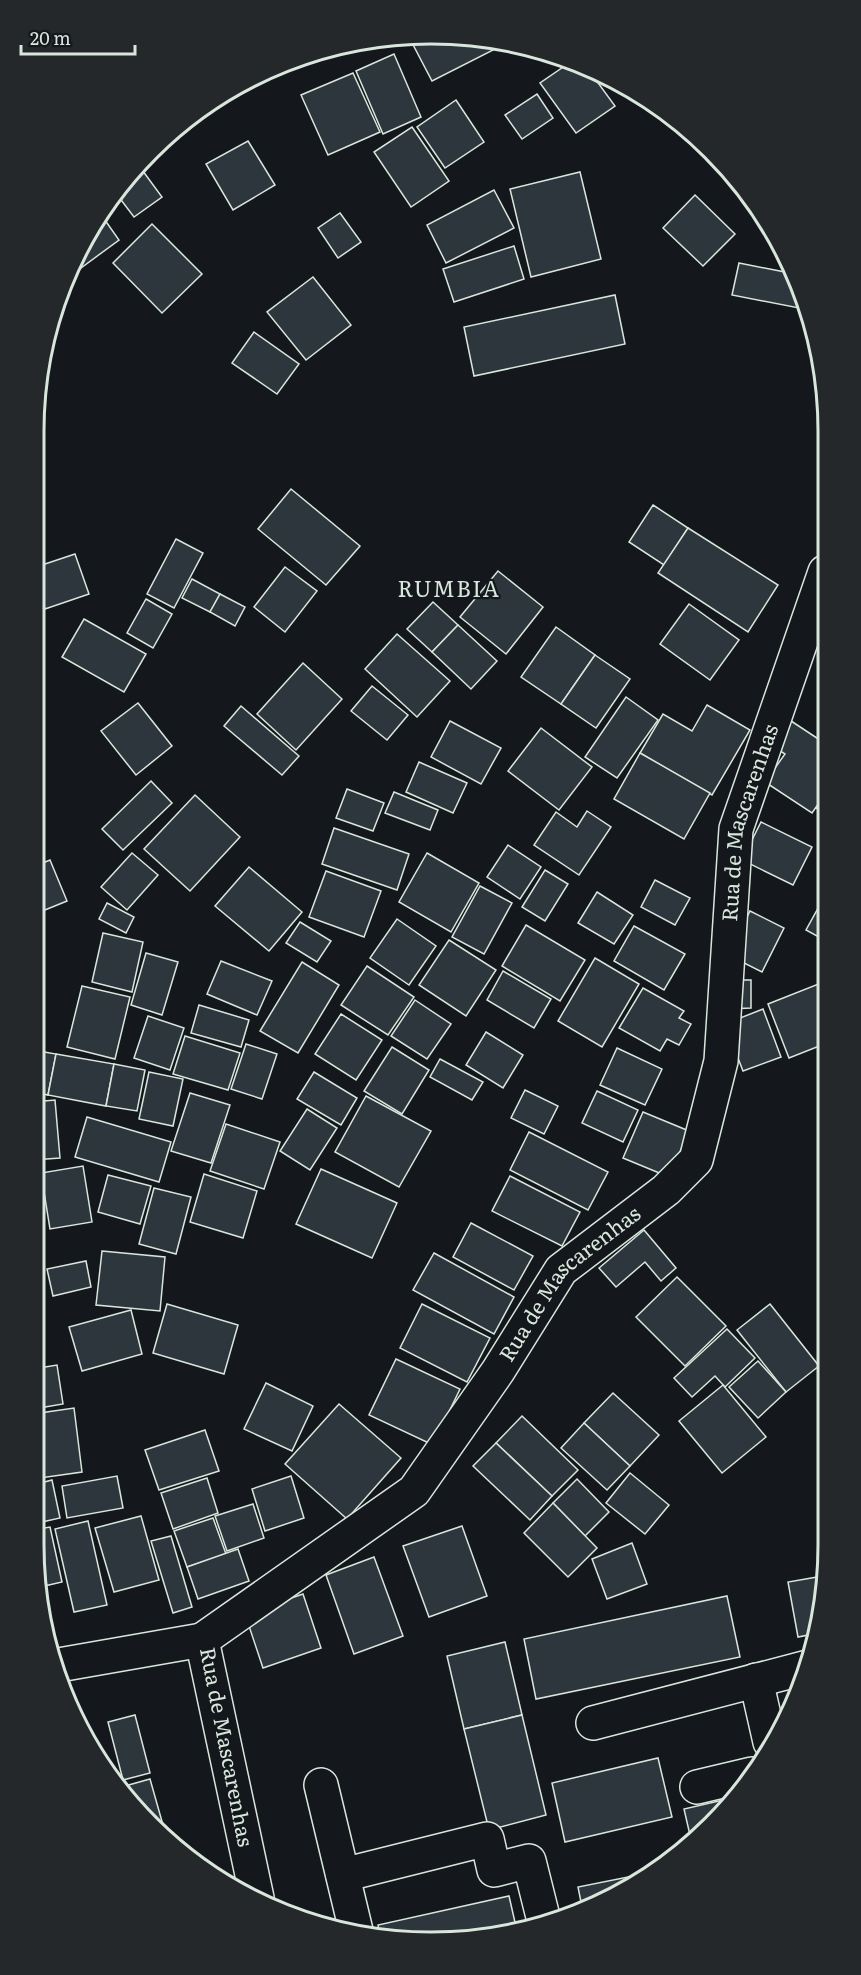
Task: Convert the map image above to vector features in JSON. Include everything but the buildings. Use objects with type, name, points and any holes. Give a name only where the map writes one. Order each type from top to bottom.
[{"type":"street","name":"Rua de Mascarenhas","points":[[254,1889],[202,1640],[414,1491],[498,1371],[561,1270],[666,1190],[696,1160],[721,1061],[736,829],[818,592]]},
{"type":"street","points":[[63,1664],[202,1640]]},
{"type":"street","points":[[593,1723],[797,1670]]},
{"type":"street","points":[[756,1680],[768,1734]]},
{"type":"street","points":[[697,1787],[740,1777]]},
{"type":"street","points":[[321,1785],[354,1924]]},
{"type":"street","points":[[343,1875],[488,1839],[494,1870],[529,1861],[542,1915]]},
{"type":"district","name":"RUMBIA","points":[[449,589]]}]
